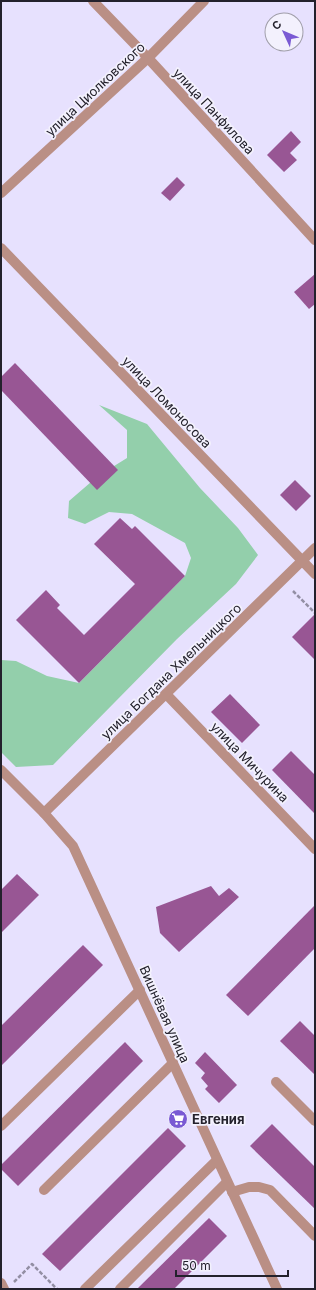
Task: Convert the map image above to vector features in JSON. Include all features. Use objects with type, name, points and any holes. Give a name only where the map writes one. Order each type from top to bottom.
[{"type":"street","name":"улица Панфилова","points":[[93,1],[148,58],[315,240]]},
{"type":"street","name":"улица Циолковского","points":[[1,193],[148,58],[204,1]]},
{"type":"street","name":"улица Ломоносова","points":[[1,248],[315,574]]},
{"type":"street","name":"улица Богдана Хмельницкого","points":[[44,813],[315,548]]},
{"type":"street","name":"улица Мичурина","points":[[166,694],[315,849]]},
{"type":"street","name":"Вишнёвая улица","points":[[1,770],[44,813],[73,846],[276,1289]]},
{"type":"street","points":[[1,1126],[140,990]]},
{"type":"street","points":[[44,1190],[173,1064]]},
{"type":"street","points":[[276,1082],[315,1121]]},
{"type":"street","points":[[85,1289],[216,1160]]},
{"type":"street","points":[[120,1289],[227,1182]]},
{"type":"street","points":[[232,1192],[249,1187],[259,1187],[270,1190],[315,1236]]},
{"type":"street","points":[[1,1283],[4,1289]]},
{"type":"path","points":[[294,591],[315,613]]},
{"type":"path","points":[[13,1283],[32,1264],[57,1289]]},
{"type":"green space","points":[[99,405],[147,424],[200,488],[238,528],[258,555],[236,584],[177,639],[53,765],[16,767],[1,752],[1,660],[16,661],[47,676],[79,683],[185,576],[191,558],[185,543],[132,514],[109,512],[85,524],[68,518],[69,501],[98,476],[127,458],[127,430]]},
{"type":"building","points":[[291,131],[301,142],[290,153],[297,160],[284,172],[267,155]]},
{"type":"building","points":[[177,177],[185,185],[170,201],[161,193]]},
{"type":"building","points":[[315,274],[315,304],[309,309],[294,292]]},
{"type":"building","points":[[15,363],[118,470],[97,490],[1,390],[1,377]]},
{"type":"building","points":[[295,480],[311,496],[296,511],[280,495]]},
{"type":"building","points":[[120,518],[132,529],[135,526],[185,576],[79,683],[16,620],[46,590],[60,605],[57,608],[84,635],[135,584],[94,544]]},
{"type":"building","points":[[315,614],[315,660],[292,637]]},
{"type":"building","points":[[230,694],[260,725],[242,743],[211,712]]},
{"type":"building","points":[[291,751],[315,775],[315,814],[272,770]]},
{"type":"building","points":[[17,874],[39,895],[1,933],[1,890]]},
{"type":"building","points":[[211,886],[219,896],[229,888],[239,897],[179,952],[160,933],[156,907]]},
{"type":"building","points":[[315,905],[315,948],[248,1016],[226,995]]},
{"type":"building","points":[[83,945],[103,965],[1,1066],[1,1026]]},
{"type":"building","points":[[300,1021],[315,1036],[315,1075],[280,1041]]},
{"type":"building","points":[[125,1042],[143,1061],[18,1186],[1,1169],[1,1165]]},
{"type":"building","points":[[205,1052],[237,1085],[219,1103],[205,1089],[208,1086],[201,1078],[205,1073],[195,1063]]},
{"type":"building","points":[[272,1124],[315,1167],[315,1209],[250,1146]]},
{"type":"building","points":[[168,1128],[186,1146],[60,1271],[42,1254]]},
{"type":"building","points":[[209,1218],[227,1236],[174,1289],[137,1289]]},
{"type":"place","name":"Евгения","points":[[178,1119]]}]
